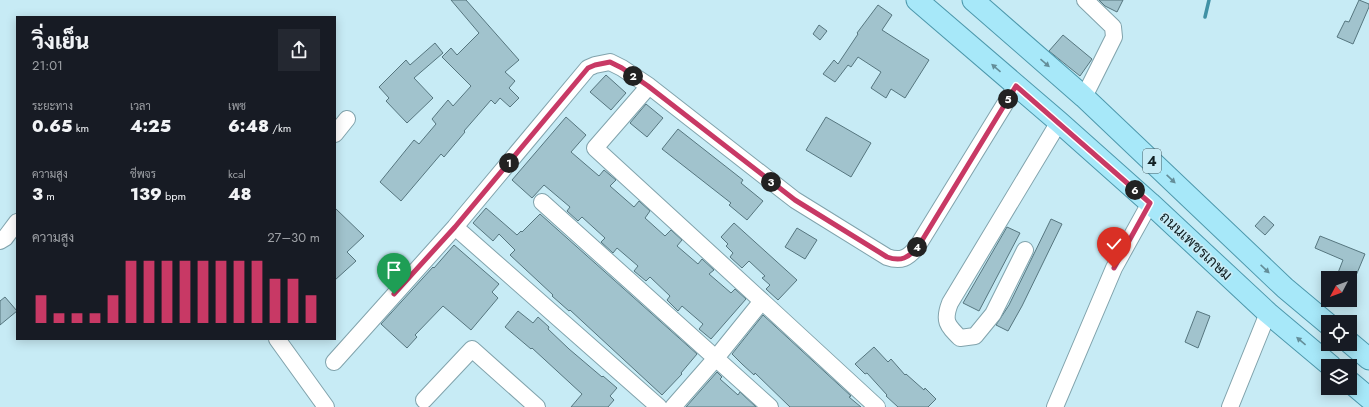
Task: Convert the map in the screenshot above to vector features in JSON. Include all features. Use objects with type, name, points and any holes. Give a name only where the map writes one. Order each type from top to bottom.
[{"type":"main road","name":"ถนนเพชรเกษม","points":[[917,0],[1059,122],[1150,203],[1268,313],[1323,359]]},
{"type":"main road","name":"ถนนเพชรเกษม","points":[[973,0],[1084,97],[1286,288],[1321,318]]},
{"type":"main road","points":[[1357,349],[1369,359]]},
{"type":"main road","points":[[1357,388],[1369,398]]},
{"type":"street","points":[[1084,97],[1114,37],[1113,27],[1085,0]]},
{"type":"street","points":[[334,362],[455,227],[588,68],[595,65],[610,62],[622,68],[648,86],[795,200],[887,257],[895,260],[904,259],[918,247],[1016,86]]},
{"type":"street","points":[[648,86],[595,148],[877,407]]},
{"type":"street","points":[[336,133],[347,119]]},
{"type":"street","points":[[1025,250],[993,314],[975,336],[960,338],[948,326],[945,315],[950,303],[1059,122]]},
{"type":"street","points":[[542,202],[770,407]]},
{"type":"street","points":[[1055,407],[1114,268],[1150,203]]},
{"type":"street","points":[[0,241],[5,238],[16,223]]},
{"type":"street","points":[[455,227],[658,407]]},
{"type":"street","points":[[673,407],[716,358],[762,301]]},
{"type":"street","points":[[1230,407],[1268,313]]},
{"type":"street","points":[[278,340],[326,407]]},
{"type":"street","points":[[424,400],[472,349],[529,404]]},
{"type":"building","points":[[451,0],[466,0],[519,60],[505,72],[515,81],[509,88],[519,98],[510,107],[500,98],[495,104],[491,100],[444,157],[441,154],[401,201],[380,182],[414,140],[419,144],[436,124],[432,119],[448,100],[453,106],[471,86],[442,57],[451,48],[457,55],[479,33]]},
{"type":"building","points":[[1099,0],[1123,0],[1117,12],[1105,6]]},
{"type":"building","points":[[1359,0],[1369,4],[1369,7],[1353,44],[1337,37],[1345,21],[1349,22]]},
{"type":"building","points":[[878,5],[892,15],[882,30],[929,60],[905,98],[891,89],[886,98],[871,88],[881,72],[858,57],[851,67],[848,65],[835,82],[823,74],[834,60],[838,64],[858,34],[857,33]]},
{"type":"building","points":[[819,25],[827,31],[820,40],[813,34]]},
{"type":"building","points":[[1063,35],[1092,59],[1080,76],[1049,51]]},
{"type":"building","points":[[435,43],[443,53],[414,78],[433,98],[407,123],[386,101],[389,98],[379,87],[406,60],[410,65]]},
{"type":"building","points":[[606,75],[626,93],[611,110],[590,92]]},
{"type":"building","points":[[646,104],[663,118],[647,137],[630,123]]},
{"type":"building","points":[[566,117],[586,135],[571,152],[599,176],[604,170],[616,180],[610,186],[634,207],[639,201],[650,211],[645,218],[665,236],[671,230],[682,240],[677,246],[698,264],[702,259],[714,270],[709,274],[731,293],[735,289],[746,299],[711,339],[699,329],[703,324],[682,306],[678,311],[667,300],[670,296],[650,277],[646,281],[634,271],[638,266],[617,248],[613,253],[601,242],[605,238],[582,217],[578,221],[567,211],[570,207],[544,185],[532,198],[512,180]]},
{"type":"building","points":[[826,117],[871,143],[851,177],[806,150]]},
{"type":"building","points":[[678,129],[743,180],[741,183],[763,201],[747,220],[729,205],[731,203],[662,149]]},
{"type":"building","points":[[486,208],[517,235],[540,214],[697,354],[681,373],[682,374],[662,395],[570,310],[569,311],[552,296],[553,295],[510,255],[515,250],[499,234],[493,241],[473,223]]},
{"type":"building","points":[[336,209],[364,236],[347,252],[356,261],[336,279]]},
{"type":"building","points":[[1264,216],[1274,225],[1265,235],[1255,226]]},
{"type":"building","points":[[1051,219],[1062,224],[1022,306],[1008,331],[996,325],[1009,305]]},
{"type":"building","points":[[734,223],[797,280],[778,300],[766,289],[770,285],[762,278],[765,276],[749,261],[742,268],[730,257],[733,253],[726,246],[728,244],[721,237]]},
{"type":"building","points":[[1007,227],[1020,233],[979,311],[963,303]]},
{"type":"building","points":[[797,228],[817,240],[805,259],[785,247]]},
{"type":"building","points":[[1320,236],[1365,254],[1357,273],[1357,271],[1339,271],[1343,260],[1315,248]]},
{"type":"building","points":[[454,245],[499,284],[492,292],[498,298],[471,330],[443,306],[415,335],[417,337],[407,348],[381,324]]},
{"type":"building","points":[[5,297],[16,312],[0,325],[0,301]]},
{"type":"building","points":[[518,311],[533,323],[538,317],[569,349],[617,388],[610,396],[614,400],[608,407],[571,407],[582,394],[532,348],[531,349],[505,327]]},
{"type":"building","points":[[1197,311],[1210,316],[1198,348],[1185,342]]},
{"type":"building","points":[[763,315],[861,407],[790,407],[755,373],[754,375],[742,364],[732,354]]},
{"type":"building","points":[[874,347],[888,362],[891,359],[905,375],[906,374],[924,390],[925,388],[936,399],[928,407],[898,407],[886,396],[887,395],[867,373],[865,374],[855,364]]},
{"type":"building","points":[[717,372],[722,377],[720,379],[738,395],[740,392],[756,407],[686,407]]},
{"type":"waterway","points":[[1205,17],[1209,0]]},
{"type":"route","points":[[394,294],[455,227],[588,68],[610,62],[622,68],[648,86],[795,200],[887,257],[895,260],[904,259],[918,247],[1016,86],[1150,203],[1114,268]]}]
